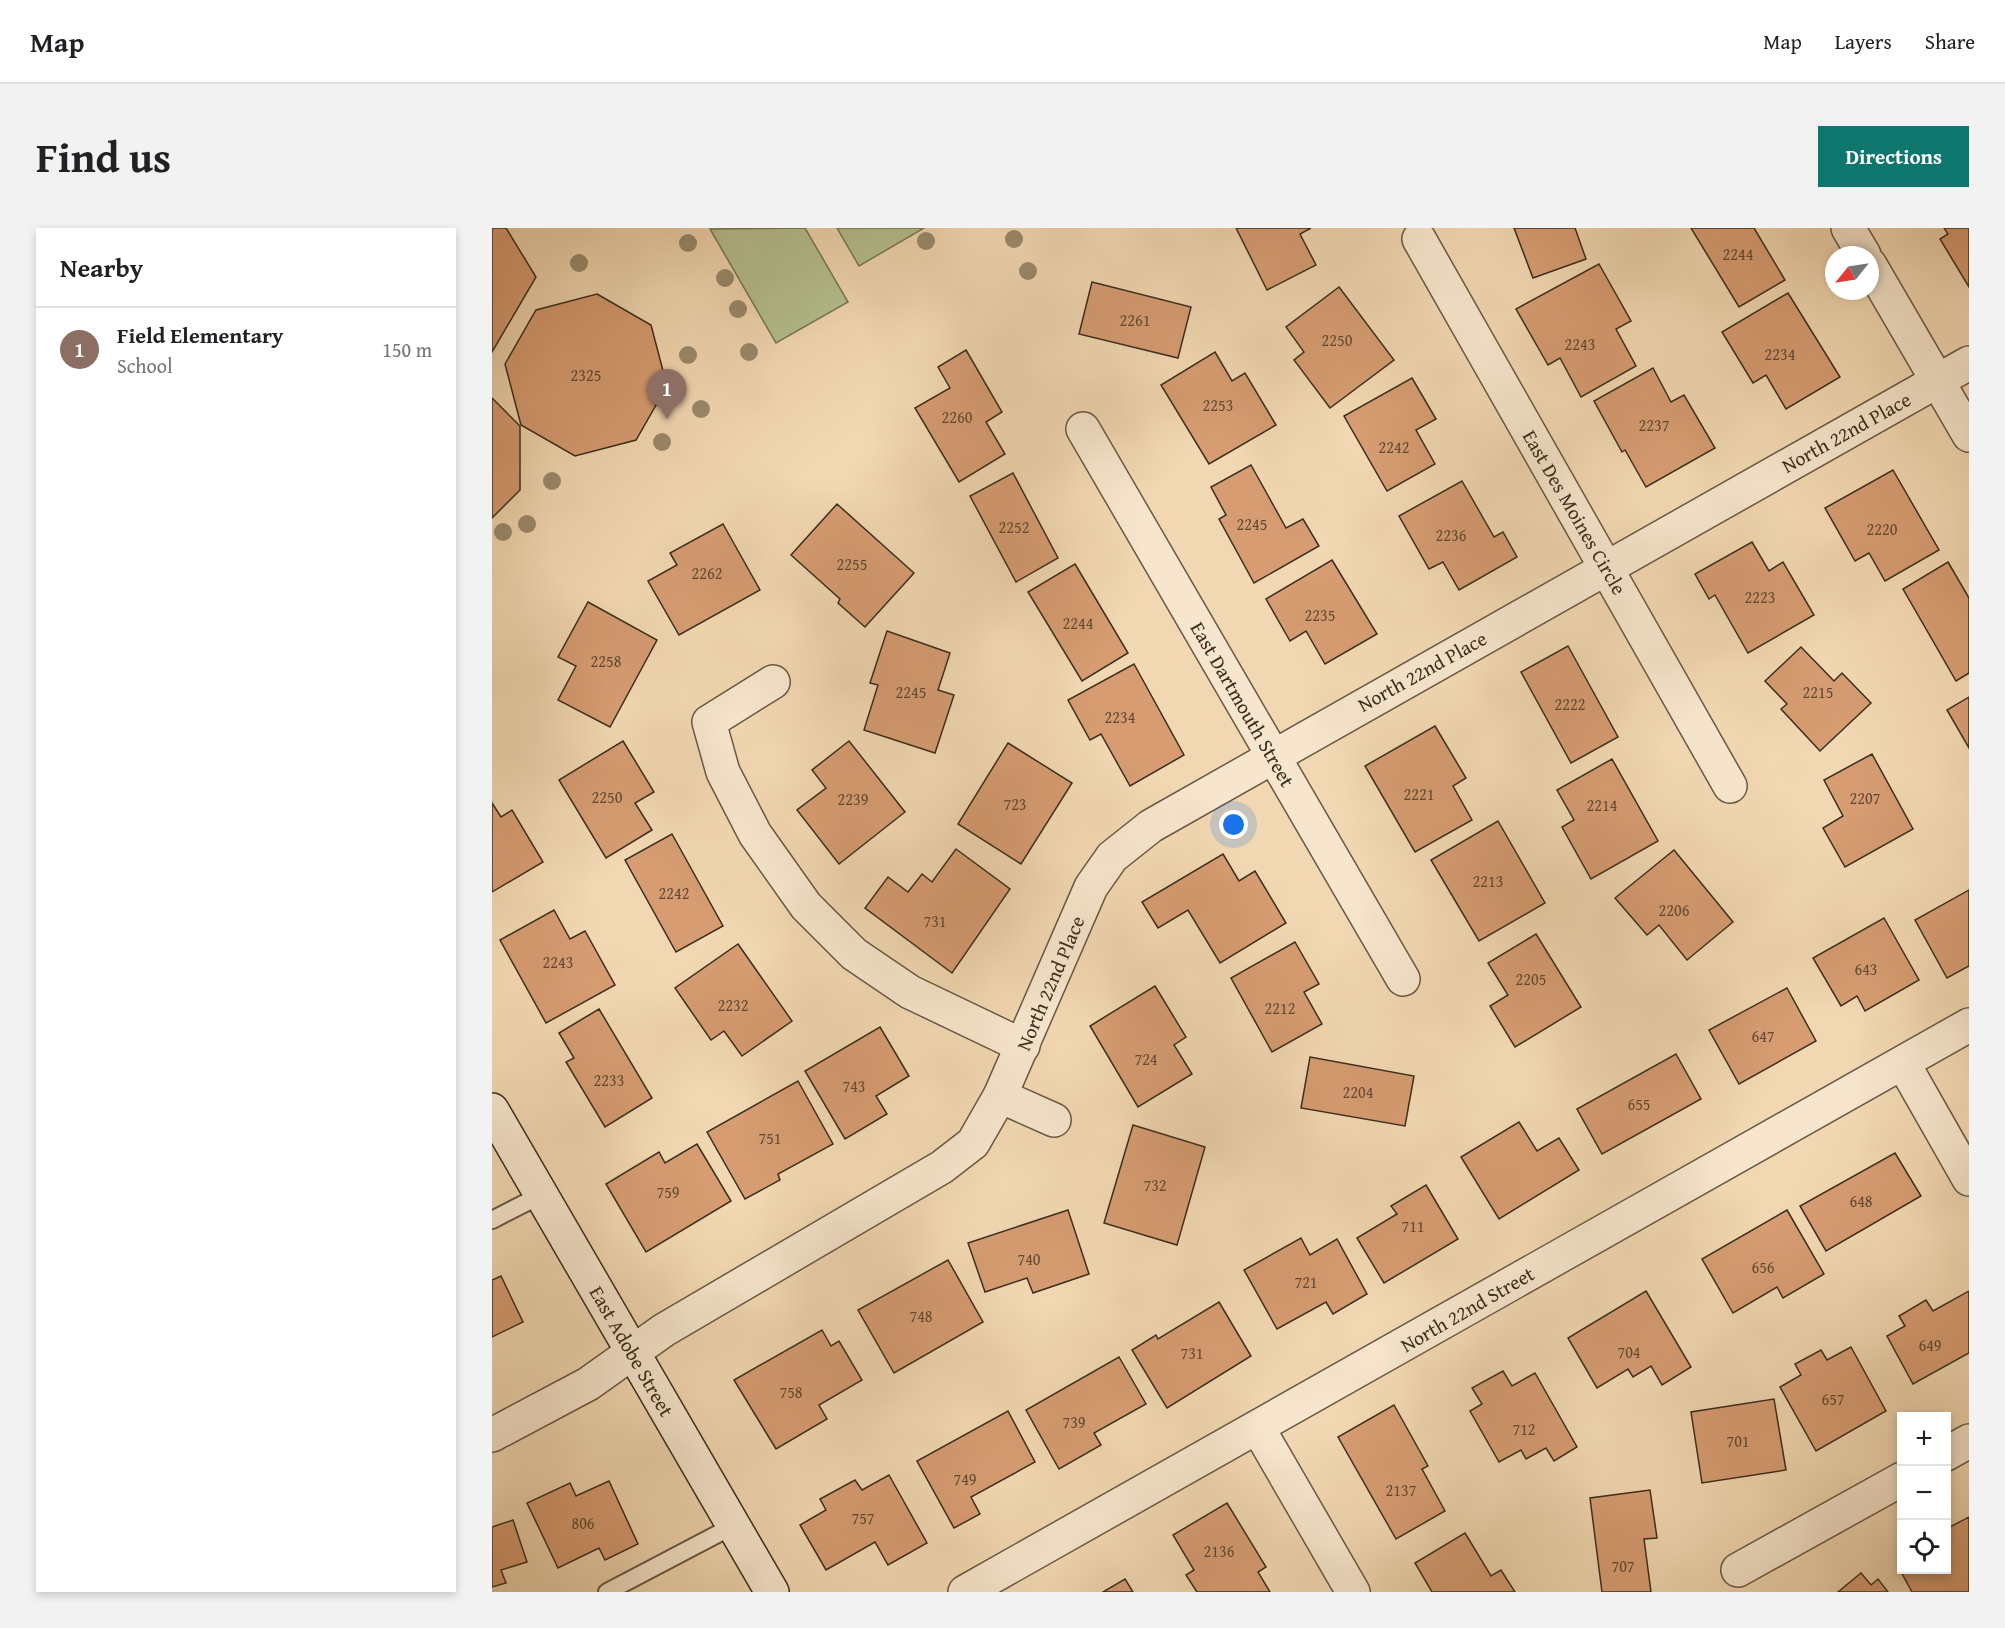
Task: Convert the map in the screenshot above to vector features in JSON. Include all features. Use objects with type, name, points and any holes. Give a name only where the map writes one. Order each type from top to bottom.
[{"type":"street","points":[[1848,228],[1859,246]]},
{"type":"street","name":"East Des Moines Circle","points":[[1419,239],[1730,786]]},
{"type":"street","points":[[1879,281],[1969,435]]},
{"type":"street","name":"North 22nd Place","points":[[492,1435],[588,1384],[664,1330],[942,1167],[973,1143],[1000,1096],[1023,1046],[1091,886],[1112,857],[1151,826],[1969,363]]},
{"type":"street","name":"East Dartmouth Street","points":[[1083,429],[1403,979]]},
{"type":"street","points":[[773,682],[709,722],[723,772],[755,834],[806,906],[854,954],[910,992],[1023,1046]]},
{"type":"street","name":"North 22nd Street","points":[[965,1592],[1969,1025]]},
{"type":"street","points":[[1903,1063],[1969,1179]]},
{"type":"street","points":[[1000,1096],[1054,1120]]},
{"type":"street","name":"East Adobe Street","points":[[492,1110],[733,1526],[764,1589]]},
{"type":"street","points":[[1258,1428],[1353,1592]]},
{"type":"street","points":[[1951,1452],[1969,1441]]},
{"type":"street","points":[[1738,1570],[1897,1482]]},
{"type":"lane","points":[[492,1220],[541,1195]]},
{"type":"lane","points":[[607,1592],[733,1526]]},
{"type":"green space","points":[[805,228],[848,302],[776,343],[710,229]]},
{"type":"green space","points":[[837,228],[924,228],[859,266]]},
{"type":"building","points":[[492,228],[506,228],[536,277],[492,352]]},
{"type":"building","points":[[1236,228],[1311,228],[1300,234],[1316,265],[1267,290]]},
{"type":"building","points":[[1514,228],[1575,228],[1586,259],[1533,278]]},
{"type":"building","points":[[1691,228],[1754,228],[1785,280],[1739,307]]},
{"type":"building","points":[[1944,228],[1969,228],[1969,287],[1940,239],[1948,234]]},
{"type":"building","points":[[1599,264],[1631,321],[1616,329],[1636,366],[1581,397],[1560,358],[1548,365],[1516,309]]},
{"type":"building","points":[[1092,282],[1191,307],[1178,358],[1079,334]]},
{"type":"building","points":[[1339,287],[1394,360],[1330,408],[1294,360],[1304,352],[1286,327]]},
{"type":"building","points":[[1788,293],[1840,377],[1786,409],[1766,375],[1753,383],[1722,332]]},
{"type":"building","points":[[597,294],[651,325],[667,386],[636,440],[575,456],[521,425],[505,364],[536,310]]},
{"type":"building","points":[[966,350],[1002,412],[986,422],[1005,454],[959,482],[915,408],[950,388],[938,367]]},
{"type":"building","points":[[1215,352],[1232,381],[1245,373],[1276,425],[1209,464],[1161,385]]},
{"type":"building","points":[[1653,368],[1671,402],[1684,395],[1715,448],[1646,487],[1625,450],[1622,452],[1594,401]]},
{"type":"building","points":[[1412,378],[1436,419],[1416,430],[1435,464],[1387,491],[1344,416]]},
{"type":"building","points":[[492,398],[520,426],[520,490],[492,518]]},
{"type":"building","points":[[1251,465],[1286,528],[1303,519],[1319,546],[1254,583],[1219,519],[1226,515],[1211,487]]},
{"type":"building","points":[[1893,470],[1939,550],[1885,581],[1869,553],[1855,561],[1825,508]]},
{"type":"building","points":[[1013,473],[1058,558],[1016,582],[970,496]]},
{"type":"building","points":[[1462,481],[1494,537],[1503,532],[1517,557],[1459,590],[1443,562],[1429,569],[1399,516]]},
{"type":"building","points":[[837,504],[914,573],[865,627],[838,603],[840,599],[791,555]]},
{"type":"building","points":[[723,524],[760,590],[679,635],[648,581],[677,565],[670,553]]},
{"type":"building","points":[[1752,542],[1769,571],[1783,562],[1814,615],[1748,653],[1715,595],[1709,599],[1695,574]]},
{"type":"building","points":[[1332,560],[1377,634],[1325,664],[1306,631],[1290,641],[1266,599]]},
{"type":"building","points":[[1948,562],[1969,598],[1969,673],[1956,681],[1903,589]]},
{"type":"building","points":[[1075,564],[1128,653],[1082,681],[1028,592]]},
{"type":"building","points":[[588,602],[657,640],[610,727],[558,700],[576,666],[558,657]]},
{"type":"building","points":[[887,631],[950,653],[938,690],[954,695],[935,753],[864,730],[878,685],[870,683]]},
{"type":"building","points":[[1568,646],[1618,737],[1571,763],[1521,672]]},
{"type":"building","points":[[1801,647],[1834,681],[1842,673],[1871,703],[1820,751],[1781,709],[1787,704],[1765,681]]},
{"type":"building","points":[[1134,664],[1184,755],[1130,786],[1101,734],[1090,740],[1068,700]]},
{"type":"building","points":[[1969,697],[1969,748],[1947,710]]},
{"type":"building","points":[[1435,726],[1466,778],[1453,786],[1472,820],[1415,852],[1365,766]]},
{"type":"building","points":[[623,741],[654,792],[635,803],[652,830],[606,858],[559,780]]},
{"type":"building","points":[[849,741],[905,812],[839,864],[797,810],[826,788],[812,770]]},
{"type":"building","points":[[1008,743],[1072,783],[1021,864],[958,824]]},
{"type":"building","points":[[1872,754],[1913,829],[1845,867],[1823,828],[1843,816],[1824,780]]},
{"type":"building","points":[[1612,759],[1658,841],[1591,879],[1562,827],[1574,820],[1557,790]]},
{"type":"building","points":[[492,803],[501,817],[512,810],[543,862],[492,892]]},
{"type":"building","points":[[1498,821],[1545,903],[1479,941],[1431,860]]},
{"type":"building","points":[[672,834],[723,926],[676,952],[625,860]]},
{"type":"building","points":[[956,849],[1010,889],[952,973],[865,908],[888,877],[908,892],[922,874],[932,882]]},
{"type":"building","points":[[1674,850],[1733,922],[1687,960],[1659,925],[1647,935],[1615,898]]},
{"type":"building","points":[[1223,854],[1239,881],[1255,871],[1286,923],[1220,963],[1188,910],[1158,928],[1142,902]]},
{"type":"building","points":[[1969,890],[1969,966],[1947,978],[1915,920]]},
{"type":"building","points":[[554,910],[570,939],[585,931],[615,985],[546,1023],[500,940]]},
{"type":"building","points":[[1884,918],[1919,980],[1865,1011],[1857,996],[1841,1006],[1813,958]]},
{"type":"building","points":[[1536,934],[1581,1007],[1515,1047],[1490,1006],[1508,995],[1488,963]]},
{"type":"building","points":[[1295,942],[1319,984],[1304,992],[1322,1024],[1272,1052],[1231,978]]},
{"type":"building","points":[[738,944],[792,1021],[742,1056],[724,1031],[711,1040],[675,988]]},
{"type":"building","points":[[1155,986],[1186,1037],[1174,1045],[1192,1074],[1138,1107],[1090,1026]]},
{"type":"building","points":[[1787,988],[1816,1041],[1739,1084],[1709,1030]]},
{"type":"building","points":[[599,1009],[652,1098],[605,1127],[566,1062],[574,1058],[559,1033]]},
{"type":"building","points":[[880,1027],[909,1076],[876,1096],[887,1114],[845,1139],[805,1071]]},
{"type":"building","points":[[1676,1054],[1701,1099],[1602,1154],[1577,1109]]},
{"type":"building","points":[[1310,1057],[1414,1076],[1405,1126],[1301,1108]]},
{"type":"building","points":[[798,1081],[833,1144],[778,1174],[780,1180],[745,1199],[707,1132]]},
{"type":"building","points":[[1519,1122],[1537,1151],[1559,1138],[1579,1170],[1499,1219],[1461,1157]]},
{"type":"building","points":[[1133,1125],[1205,1147],[1177,1245],[1104,1223]]},
{"type":"building","points":[[697,1144],[731,1201],[646,1252],[606,1184],[659,1152],[665,1163]]},
{"type":"building","points":[[1895,1153],[1921,1196],[1826,1251],[1800,1206]]},
{"type":"building","points":[[1426,1185],[1458,1239],[1384,1283],[1357,1238],[1397,1214],[1391,1206]]},
{"type":"building","points":[[1068,1210],[1089,1274],[1033,1293],[1027,1278],[985,1292],[968,1243]]},
{"type":"building","points":[[1787,1210],[1824,1274],[1783,1298],[1777,1287],[1733,1313],[1702,1259]]},
{"type":"building","points":[[1301,1238],[1310,1255],[1337,1239],[1367,1294],[1333,1314],[1326,1302],[1277,1329],[1244,1270]]},
{"type":"building","points":[[948,1260],[983,1322],[894,1373],[858,1310]]},
{"type":"building","points":[[501,1276],[523,1322],[492,1337],[492,1280]]},
{"type":"building","points":[[1646,1291],[1691,1367],[1662,1385],[1651,1366],[1633,1377],[1628,1369],[1597,1388],[1568,1338]]},
{"type":"building","points":[[1969,1291],[1969,1353],[1913,1384],[1887,1336],[1905,1326],[1899,1316],[1926,1300],[1933,1311]]},
{"type":"building","points":[[1219,1302],[1251,1356],[1167,1408],[1132,1350],[1156,1335],[1158,1339]]},
{"type":"building","points":[[822,1330],[831,1346],[839,1341],[862,1380],[819,1405],[827,1419],[776,1449],[734,1380]]},
{"type":"building","points":[[1851,1347],[1886,1411],[1816,1451],[1780,1387],[1801,1375],[1795,1364],[1821,1350],[1827,1360]]},
{"type":"building","points":[[1119,1357],[1146,1404],[1094,1433],[1101,1445],[1059,1469],[1026,1410]]},
{"type":"building","points":[[1503,1371],[1512,1386],[1535,1373],[1577,1447],[1554,1461],[1546,1448],[1526,1459],[1521,1450],[1499,1462],[1470,1411],[1482,1404],[1472,1388]]},
{"type":"building","points":[[1774,1399],[1786,1470],[1702,1483],[1691,1412]]},
{"type":"building","points":[[1394,1405],[1428,1466],[1422,1469],[1445,1511],[1396,1539],[1338,1437]]},
{"type":"building","points":[[1008,1411],[1035,1462],[971,1497],[980,1514],[954,1528],[917,1461]]},
{"type":"building","points":[[889,1475],[927,1543],[888,1565],[875,1542],[826,1570],[800,1525],[826,1510],[820,1499],[855,1480],[862,1490]]},
{"type":"building","points":[[609,1481],[638,1544],[605,1560],[599,1548],[558,1568],[527,1503],[570,1483],[576,1496]]},
{"type":"building","points":[[1650,1490],[1657,1538],[1644,1539],[1651,1592],[1602,1592],[1590,1498]]},
{"type":"building","points":[[1227,1503],[1266,1567],[1258,1572],[1270,1592],[1197,1592],[1186,1575],[1194,1570],[1173,1535]]},
{"type":"building","points":[[1969,1517],[1969,1592],[1912,1592],[1902,1574],[1951,1574],[1951,1526]]},
{"type":"building","points":[[513,1520],[527,1562],[501,1570],[506,1583],[492,1587],[492,1527]]},
{"type":"building","points":[[1465,1533],[1491,1576],[1501,1570],[1515,1592],[1432,1592],[1415,1563]]},
{"type":"building","points":[[1861,1573],[1871,1585],[1878,1579],[1888,1592],[1838,1592]]},
{"type":"building","points":[[1125,1579],[1133,1592],[1103,1592]]},
{"type":"place","name":"Field Elementary","points":[[667,419]]}]
